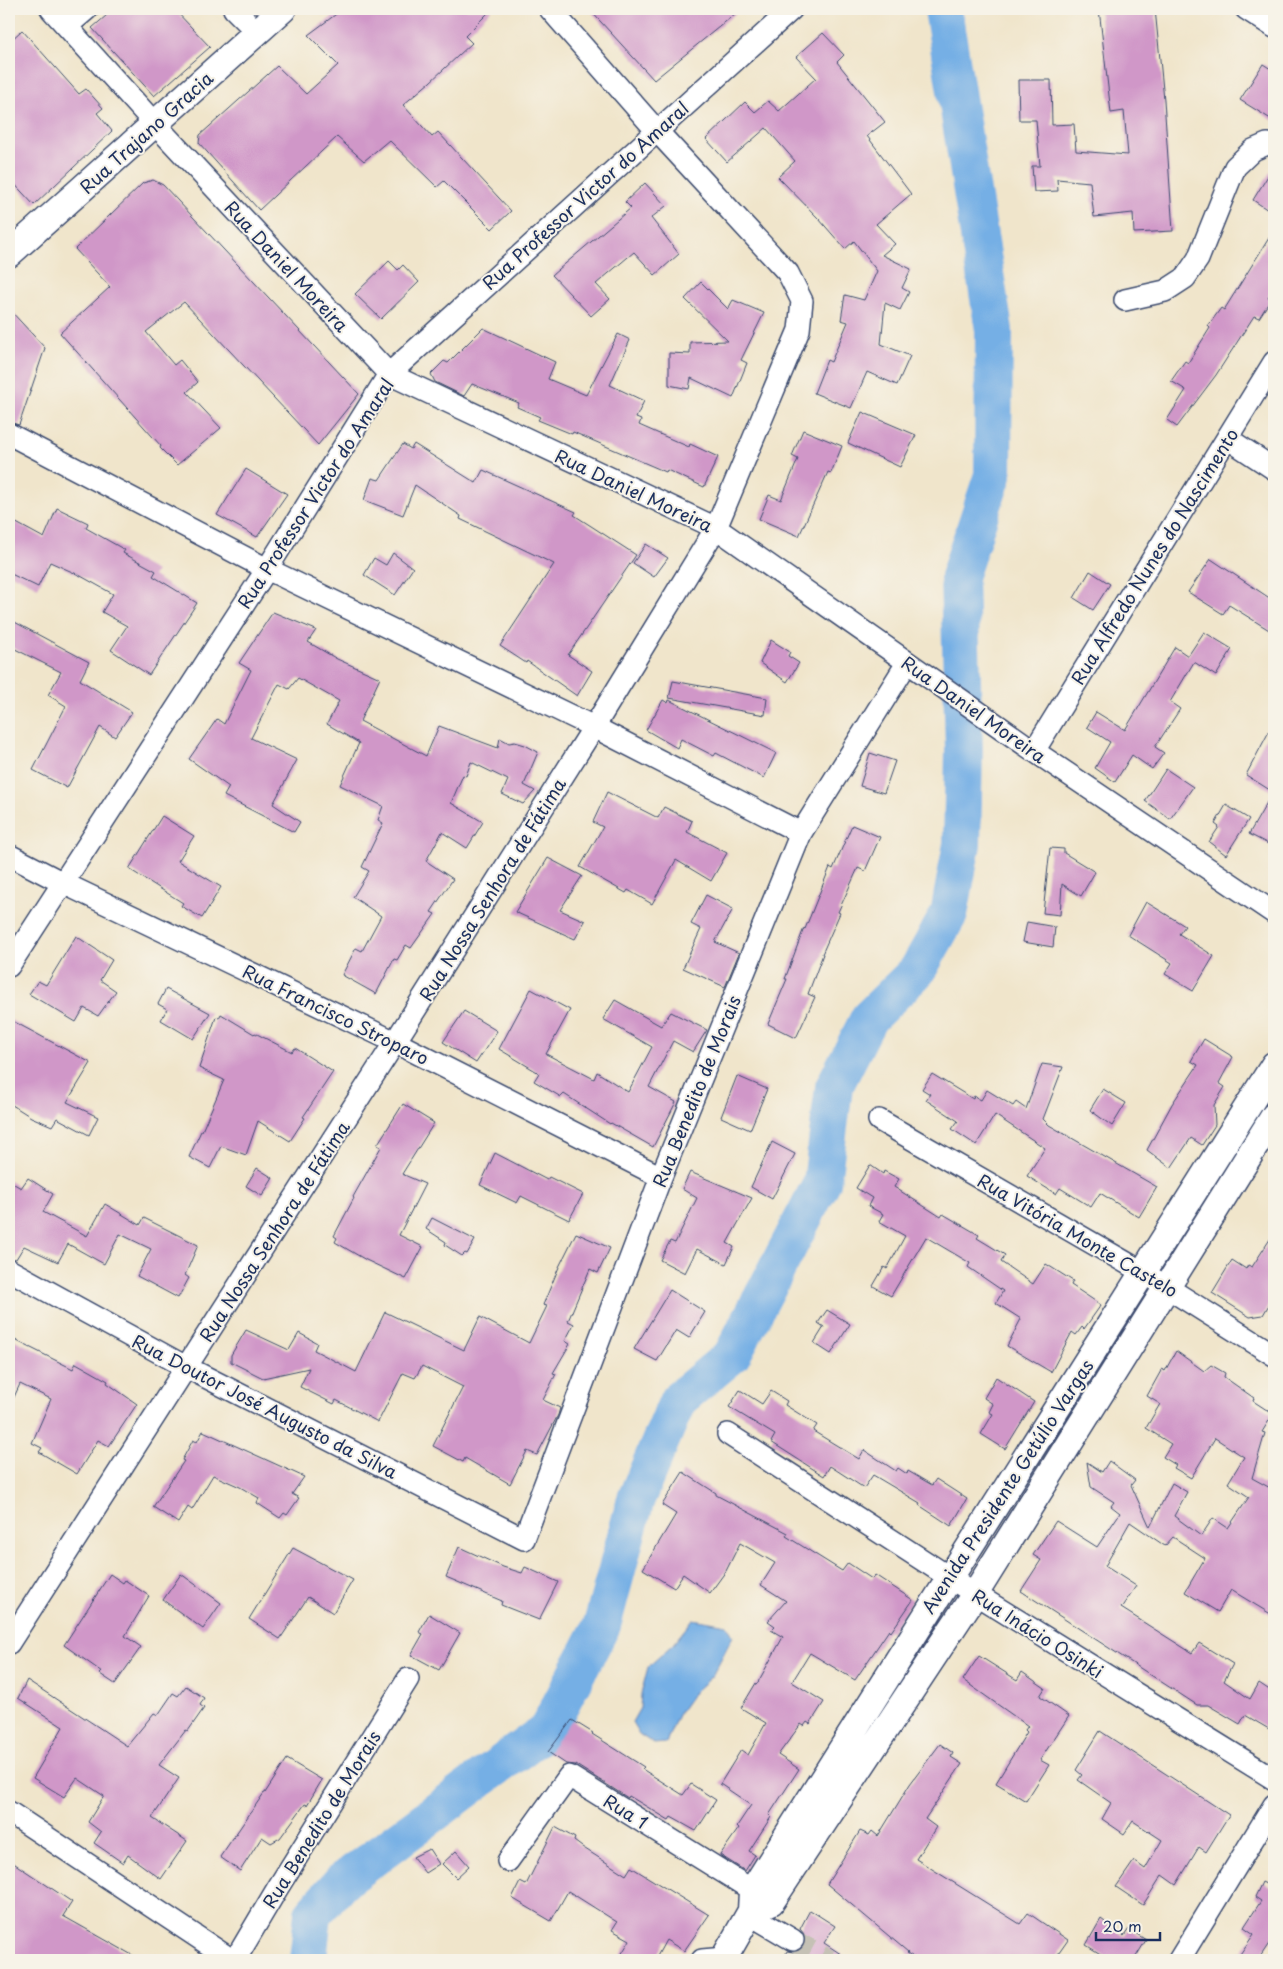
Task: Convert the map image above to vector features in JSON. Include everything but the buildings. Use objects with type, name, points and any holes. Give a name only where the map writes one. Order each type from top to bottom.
[{"type":"main road","name":"Rua Trajano Gracia","points":[[9,254],[283,9]]},
{"type":"main road","name":"Avenida Presidente Getúlio Vargas","points":[[756,1905],[950,1576],[1144,1273],[1274,1065]]},
{"type":"main road","name":"Avenida Presidente Getúlio Vargas","points":[[717,1960],[974,1594],[1274,1116]]},
{"type":"street","name":"Rua Daniel Moreira","points":[[51,9],[155,124],[388,374],[716,528],[1034,751],[1274,913]]},
{"type":"street","points":[[67,26],[87,9]]},
{"type":"street","points":[[234,9],[257,32]]},
{"type":"street","name":"Rua Nossa Senhora de Fátima","points":[[9,1643],[395,1042],[594,727],[716,528],[799,330],[802,301],[788,272],[656,130],[550,9]]},
{"type":"street","name":"Rua Professor Victor do Amaral","points":[[9,966],[267,569],[388,374],[792,9]]},
{"type":"street","points":[[1125,300],[1165,291],[1185,278],[1198,259],[1235,166],[1253,150],[1267,144],[1274,144]]},
{"type":"street","name":"Rua Alfredo Nunes do Nascimento","points":[[1034,751],[1274,362]]},
{"type":"street","points":[[9,434],[267,569],[594,727],[801,833]]},
{"type":"street","points":[[1227,438],[1274,469]]},
{"type":"street","name":"Rua Benedito de Morais","points":[[524,1539],[661,1177],[801,833],[907,663]]},
{"type":"street","name":"Rua Francisco Stroparo","points":[[9,855],[63,883],[395,1042],[661,1177]]},
{"type":"street","name":"Rua Vitória Monte Castelo","points":[[879,1120],[1166,1286],[1274,1355]]},
{"type":"street","name":"Rua Doutor José Augusto da Silva","points":[[9,1270],[186,1367],[524,1539]]},
{"type":"street","name":"Rua Inácio Osinki","points":[[728,1434],[950,1576],[974,1594],[1274,1779]]},
{"type":"street","name":"Rua Benedito de Morais","points":[[234,1960],[408,1679]]},
{"type":"street","name":"Rua 1","points":[[508,1860],[569,1776],[756,1905]]},
{"type":"street","points":[[1179,1960],[1274,1805]]},
{"type":"street","points":[[9,1812],[234,1960]]},
{"type":"street","points":[[756,1905],[793,1940]]},
{"type":"water","points":[[693,1619],[727,1625],[733,1636],[712,1676],[695,1691],[678,1715],[666,1743],[654,1744],[639,1734],[632,1722],[640,1708],[641,1694],[648,1667],[673,1644]]},
{"type":"waterway","points":[[308,1960],[313,1914],[341,1882],[547,1730],[602,1625],[636,1499],[678,1400],[732,1355],[822,1182],[834,1087],[869,1018],[917,971],[949,914],[962,844],[964,750],[959,577],[993,475],[994,330],[943,9]]},
{"type":"tunnel","points":[[793,1940],[829,1960]]}]
